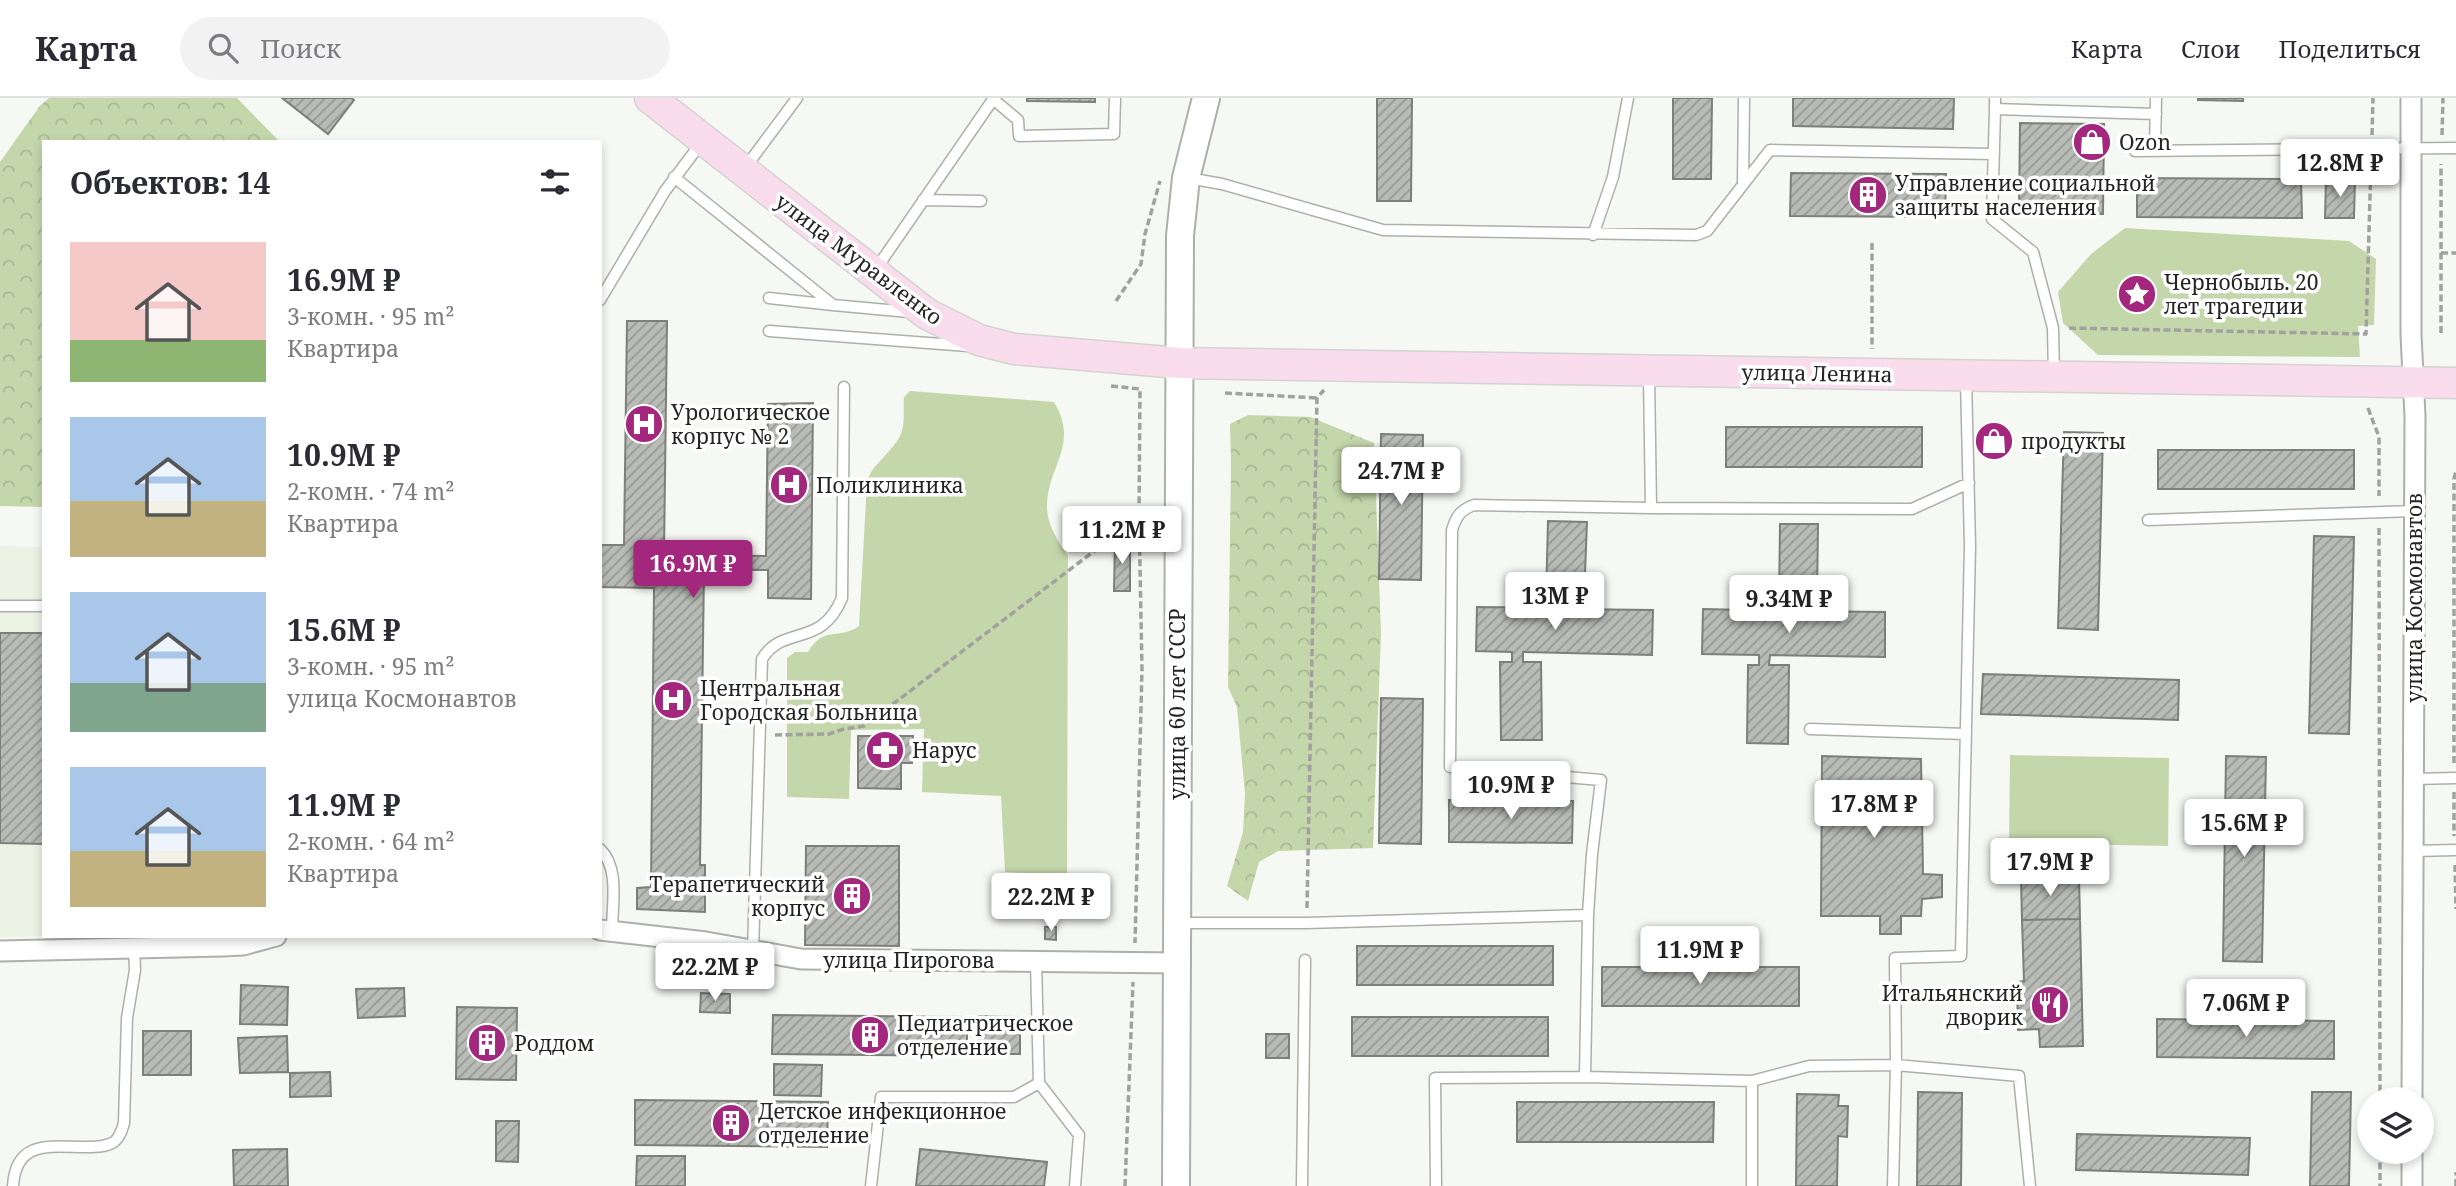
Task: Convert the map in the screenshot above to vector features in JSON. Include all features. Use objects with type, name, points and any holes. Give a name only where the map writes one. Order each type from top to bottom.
[{"type":"main road","name":"улица Муравленко","points":[[650,98],[927,314],[979,340],[1014,349],[1179,363]]},
{"type":"main road","name":"улица 60 лет СССР","points":[[1176,1186],[1180,236],[1174,175],[1206,98]]},
{"type":"main road","name":"улица Ленина","points":[[1179,363],[2456,383]]},
{"type":"street","name":"улица Космонавтов","points":[[2411,98],[2411,335],[2414,381],[2412,1087]]},
{"type":"street","name":"улица Пирогова","points":[[606,930],[706,942],[801,959],[1178,963]]},
{"type":"street","points":[[0,951],[243,945],[269,938]]},
{"type":"street","points":[[2412,1164],[2412,1186]]},
{"type":"lane","points":[[743,171],[797,98]]},
{"type":"lane","points":[[874,272],[993,98],[1018,120],[1019,136],[1114,134],[1115,98]]},
{"type":"lane","points":[[1593,235],[1613,177],[1628,98]]},
{"type":"lane","points":[[1743,184],[1744,98]]},
{"type":"lane","points":[[2155,150],[2156,98]]},
{"type":"lane","points":[[2054,375],[2053,328],[2033,252],[1992,219],[1995,103],[2156,114]]},
{"type":"lane","points":[[602,297],[674,177],[703,140]]},
{"type":"lane","points":[[2135,151],[2456,148]]},
{"type":"lane","points":[[1174,175],[1222,184],[1383,230],[1696,235],[1707,231],[1770,150],[1994,154]]},
{"type":"lane","points":[[674,177],[833,305]]},
{"type":"lane","points":[[923,200],[981,201]]},
{"type":"lane","points":[[769,298],[927,314]]},
{"type":"lane","points":[[769,331],[1014,349]]},
{"type":"lane","points":[[1649,371],[1651,508]]},
{"type":"lane","points":[[1893,1186],[1895,958],[1961,956],[1970,546],[1966,376]]},
{"type":"lane","points":[[753,951],[762,659],[769,648],[784,640],[810,634],[824,625],[837,610],[842,598],[844,387]]},
{"type":"lane","points":[[1585,1077],[1588,915],[1601,780],[1450,767],[1452,530],[1456,517],[1464,509],[1474,505],[1912,509],[1969,483]]},
{"type":"lane","points":[[2148,520],[2414,512]]},
{"type":"lane","points":[[0,606],[42,606]]},
{"type":"lane","points":[[1810,729],[1966,734]]},
{"type":"lane","points":[[2413,779],[2455,778]]},
{"type":"lane","points":[[2413,851],[2455,850]]},
{"type":"lane","points":[[602,851],[607,855],[613,876],[606,930]]},
{"type":"lane","points":[[1177,923],[1306,923],[1588,915]]},
{"type":"lane","points":[[13,1186],[14,1171],[19,1160],[39,1147],[101,1147],[120,1136],[124,1123],[127,1018],[135,970],[135,948]]},
{"type":"lane","points":[[1302,1186],[1305,960]]},
{"type":"lane","points":[[1036,961],[1038,1083],[1079,1135],[1075,1186]]},
{"type":"lane","points":[[1436,1186],[1435,1078],[1585,1077],[1752,1081],[1809,1066],[1896,1065],[2020,1076],[2030,1186]]},
{"type":"lane","points":[[1752,1081],[1752,1186]]},
{"type":"lane","points":[[871,1186],[881,1097],[1014,1097],[1038,1083]]},
{"type":"path","points":[[2053,328],[2366,334],[2373,98]]},
{"type":"path","points":[[2441,333],[2443,98]]},
{"type":"path","points":[[1116,301],[1140,264],[1145,234],[1174,175]]},
{"type":"path","points":[[1872,243],[1872,374]]},
{"type":"path","points":[[2441,253],[2456,253]]},
{"type":"path","points":[[1111,386],[1140,388],[1142,669],[1125,1186]]},
{"type":"path","points":[[1225,393],[1317,398],[1306,923]]},
{"type":"path","points":[[2367,404],[2379,438],[2380,1087]]},
{"type":"path","points":[[2456,471],[2456,909]]},
{"type":"path","points":[[759,735],[829,734],[864,726],[1139,517]]},
{"type":"path","points":[[2380,1164],[2380,1186]]},
{"type":"path","points":[[2456,1172],[2456,1186]]},
{"type":"shaded area","points":[[0,546],[42,547],[42,936],[0,937]]},
{"type":"green space","points":[[49,98],[237,98],[278,140],[42,140],[42,507],[0,506],[0,162],[39,107]]},
{"type":"green space","points":[[2125,228],[2349,241],[2376,259],[2374,325],[2358,326],[2360,357],[2098,355],[2063,323],[2058,292],[2091,254]]},
{"type":"green space","points":[[910,391],[1054,402],[1061,417],[1063,443],[1048,492],[1047,514],[1057,539],[1068,556],[1067,875],[1005,872],[1001,796],[922,792],[924,729],[851,730],[849,799],[787,797],[787,658],[795,652],[808,652],[814,643],[826,635],[845,632],[859,626],[867,482],[873,469],[899,438],[903,423],[904,397]]},
{"type":"green space","points":[[1248,415],[1310,417],[1374,443],[1381,633],[1373,848],[1278,851],[1259,862],[1248,901],[1227,886],[1243,832],[1245,794],[1237,707],[1228,687],[1230,424]]},
{"type":"green space","points":[[2010,755],[2169,758],[2168,846],[2009,843]]},
{"type":"building","points":[[282,98],[351,98],[354,100],[328,134]]},
{"type":"building","points":[[1027,98],[1095,98],[1095,102],[1027,101]]},
{"type":"building","points":[[1377,98],[1412,98],[1411,201],[1377,201]]},
{"type":"building","points":[[1673,98],[1712,98],[1711,179],[1673,179]]},
{"type":"building","points":[[1793,98],[1954,98],[1953,129],[1793,126]]},
{"type":"building","points":[[2243,98],[2243,101],[2198,100]]},
{"type":"building","points":[[2020,123],[2104,124],[2103,214],[2019,213]]},
{"type":"building","name":"Управление социальной защиты населения","points":[[1791,173],[1946,174],[1945,217],[1790,216]]},
{"type":"building","points":[[2137,178],[2301,179],[2302,218],[2137,217]]},
{"type":"building","points":[[2355,179],[2354,218],[2325,218],[2326,180]]},
{"type":"building","points":[[627,321],[667,321],[664,554],[766,556],[768,404],[813,403],[811,599],[768,598],[768,570],[704,569],[700,865],[705,865],[705,912],[637,909],[637,888],[651,887],[654,588],[602,587],[602,545],[624,545]]},
{"type":"building","points":[[1726,427],[1922,427],[1922,467],[1726,467]]},
{"type":"building","points":[[2064,432],[2103,433],[2098,630],[2058,628]]},
{"type":"building","name":"продукты","points":[[1983,433],[2006,435],[2005,448],[1982,447]]},
{"type":"building","points":[[1381,434],[1423,435],[1421,580],[1379,579]]},
{"type":"building","points":[[2158,450],[2354,450],[2354,489],[2158,489]]},
{"type":"building","points":[[1548,521],[1587,522],[1584,599],[1566,598],[1566,609],[1653,610],[1652,655],[1523,652],[1523,662],[1541,662],[1542,740],[1501,740],[1500,662],[1512,662],[1512,652],[1476,651],[1477,607],[1557,608],[1557,598],[1546,598]]},
{"type":"building","points":[[1780,524],[1818,524],[1817,601],[1798,601],[1798,611],[1885,612],[1885,657],[1770,655],[1769,665],[1789,665],[1788,744],[1747,743],[1748,665],[1759,665],[1759,655],[1702,654],[1703,609],[1789,611],[1790,600],[1779,600]]},
{"type":"building","points":[[2314,536],[2354,537],[2349,734],[2309,733]]},
{"type":"building","points":[[1115,540],[1130,541],[1130,591],[1114,591]]},
{"type":"building","points":[[0,633],[42,633],[42,844],[0,843]]},
{"type":"building","points":[[1983,674],[2179,680],[2178,720],[1981,714]]},
{"type":"building","points":[[1381,698],[1423,699],[1421,844],[1379,843]]},
{"type":"building","name":"Нарус","points":[[858,736],[913,736],[912,763],[901,763],[901,789],[858,788]]},
{"type":"building","points":[[1822,756],[1921,759],[1923,874],[1942,875],[1942,897],[1922,899],[1921,916],[1901,916],[1901,934],[1880,934],[1880,916],[1821,916]]},
{"type":"building","points":[[2226,756],[2266,757],[2262,962],[2223,961]]},
{"type":"building","points":[[1449,800],[1573,801],[1572,843],[1449,842]]},
{"type":"building","name":"Терапетический корпус","points":[[806,846],[899,846],[899,946],[805,945]]},
{"type":"building","points":[[2021,877],[2079,877],[2080,919],[2022,920]]},
{"type":"building","name":"Итальянский дворик","points":[[2080,919],[2083,1046],[2040,1047],[2039,1029],[2018,1030],[2017,982],[2024,981],[2022,920]]},
{"type":"building","points":[[1045,927],[1056,927],[1056,940],[1045,939]]},
{"type":"building","points":[[1357,946],[1553,946],[1553,985],[1357,985]]},
{"type":"building","points":[[1602,967],[1799,967],[1799,1006],[1602,1006]]},
{"type":"building","points":[[241,985],[288,987],[287,1025],[240,1024]]},
{"type":"building","points":[[404,988],[405,1016],[358,1018],[356,989]]},
{"type":"building","points":[[701,993],[730,994],[730,1013],[700,1012]]},
{"type":"building","name":"Роддом","points":[[457,1007],[517,1008],[516,1080],[456,1079]]},
{"type":"building","name":"Педиатрическое отделение","points":[[773,1015],[967,1017],[967,1056],[772,1054]]},
{"type":"building","points":[[979,1016],[1020,1017],[1020,1054],[979,1054]]},
{"type":"building","points":[[1352,1017],[1548,1017],[1548,1056],[1352,1056]]},
{"type":"building","points":[[2157,1019],[2334,1021],[2334,1059],[2157,1057]]},
{"type":"building","points":[[143,1031],[191,1031],[191,1075],[143,1075]]},
{"type":"building","points":[[1266,1034],[1289,1034],[1289,1058],[1266,1058]]},
{"type":"building","points":[[287,1036],[288,1072],[240,1073],[238,1038]]},
{"type":"building","points":[[774,1064],[822,1065],[821,1096],[774,1095]]},
{"type":"building","points":[[330,1072],[331,1096],[290,1097],[290,1073]]},
{"type":"building","points":[[1918,1092],[1962,1093],[1961,1186],[1917,1186]]},
{"type":"building","points":[[2312,1092],[2351,1092],[2349,1186],[2310,1186]]},
{"type":"building","points":[[1797,1094],[1839,1095],[1838,1106],[1848,1106],[1847,1137],[1838,1136],[1837,1186],[1796,1186]]},
{"type":"building","name":"Детское инфекционное отделение","points":[[635,1100],[828,1102],[827,1147],[635,1145]]},
{"type":"building","points":[[1517,1102],[1714,1102],[1713,1142],[1517,1142]]},
{"type":"building","points":[[496,1121],[519,1121],[518,1162],[496,1161]]},
{"type":"building","points":[[2077,1134],[2250,1138],[2248,1175],[2076,1170]]},
{"type":"building","points":[[287,1149],[288,1186],[234,1186],[233,1150]]},
{"type":"building","points":[[920,1149],[1047,1162],[1044,1186],[916,1186]]},
{"type":"building","points":[[637,1156],[685,1156],[685,1186],[636,1186]]},
{"type":"place","name":"Ozon","points":[[2092,142]]},
{"type":"place","name":"Управление социальной защиты населения","points":[[1868,195]]},
{"type":"place","name":"Чернобыль. 20 лет трагедии","points":[[2137,294]]},
{"type":"place","name":"Урологическое корпус № 2","points":[[644,424]]},
{"type":"place","name":"продукты","points":[[1994,441]]},
{"type":"place","name":"Поликлиника","points":[[789,485]]},
{"type":"place","name":"Центральная Городская Больница","points":[[673,700]]},
{"type":"place","name":"Нарус","points":[[885,750]]},
{"type":"place","name":"Терапетический корпус","points":[[852,896]]},
{"type":"place","name":"Итальянский дворик","points":[[2050,1005]]},
{"type":"place","name":"Педиатрическое отделение","points":[[870,1035]]},
{"type":"place","name":"Роддом","points":[[487,1043]]},
{"type":"place","name":"Детское инфекционное отделение","points":[[731,1123]]}]
